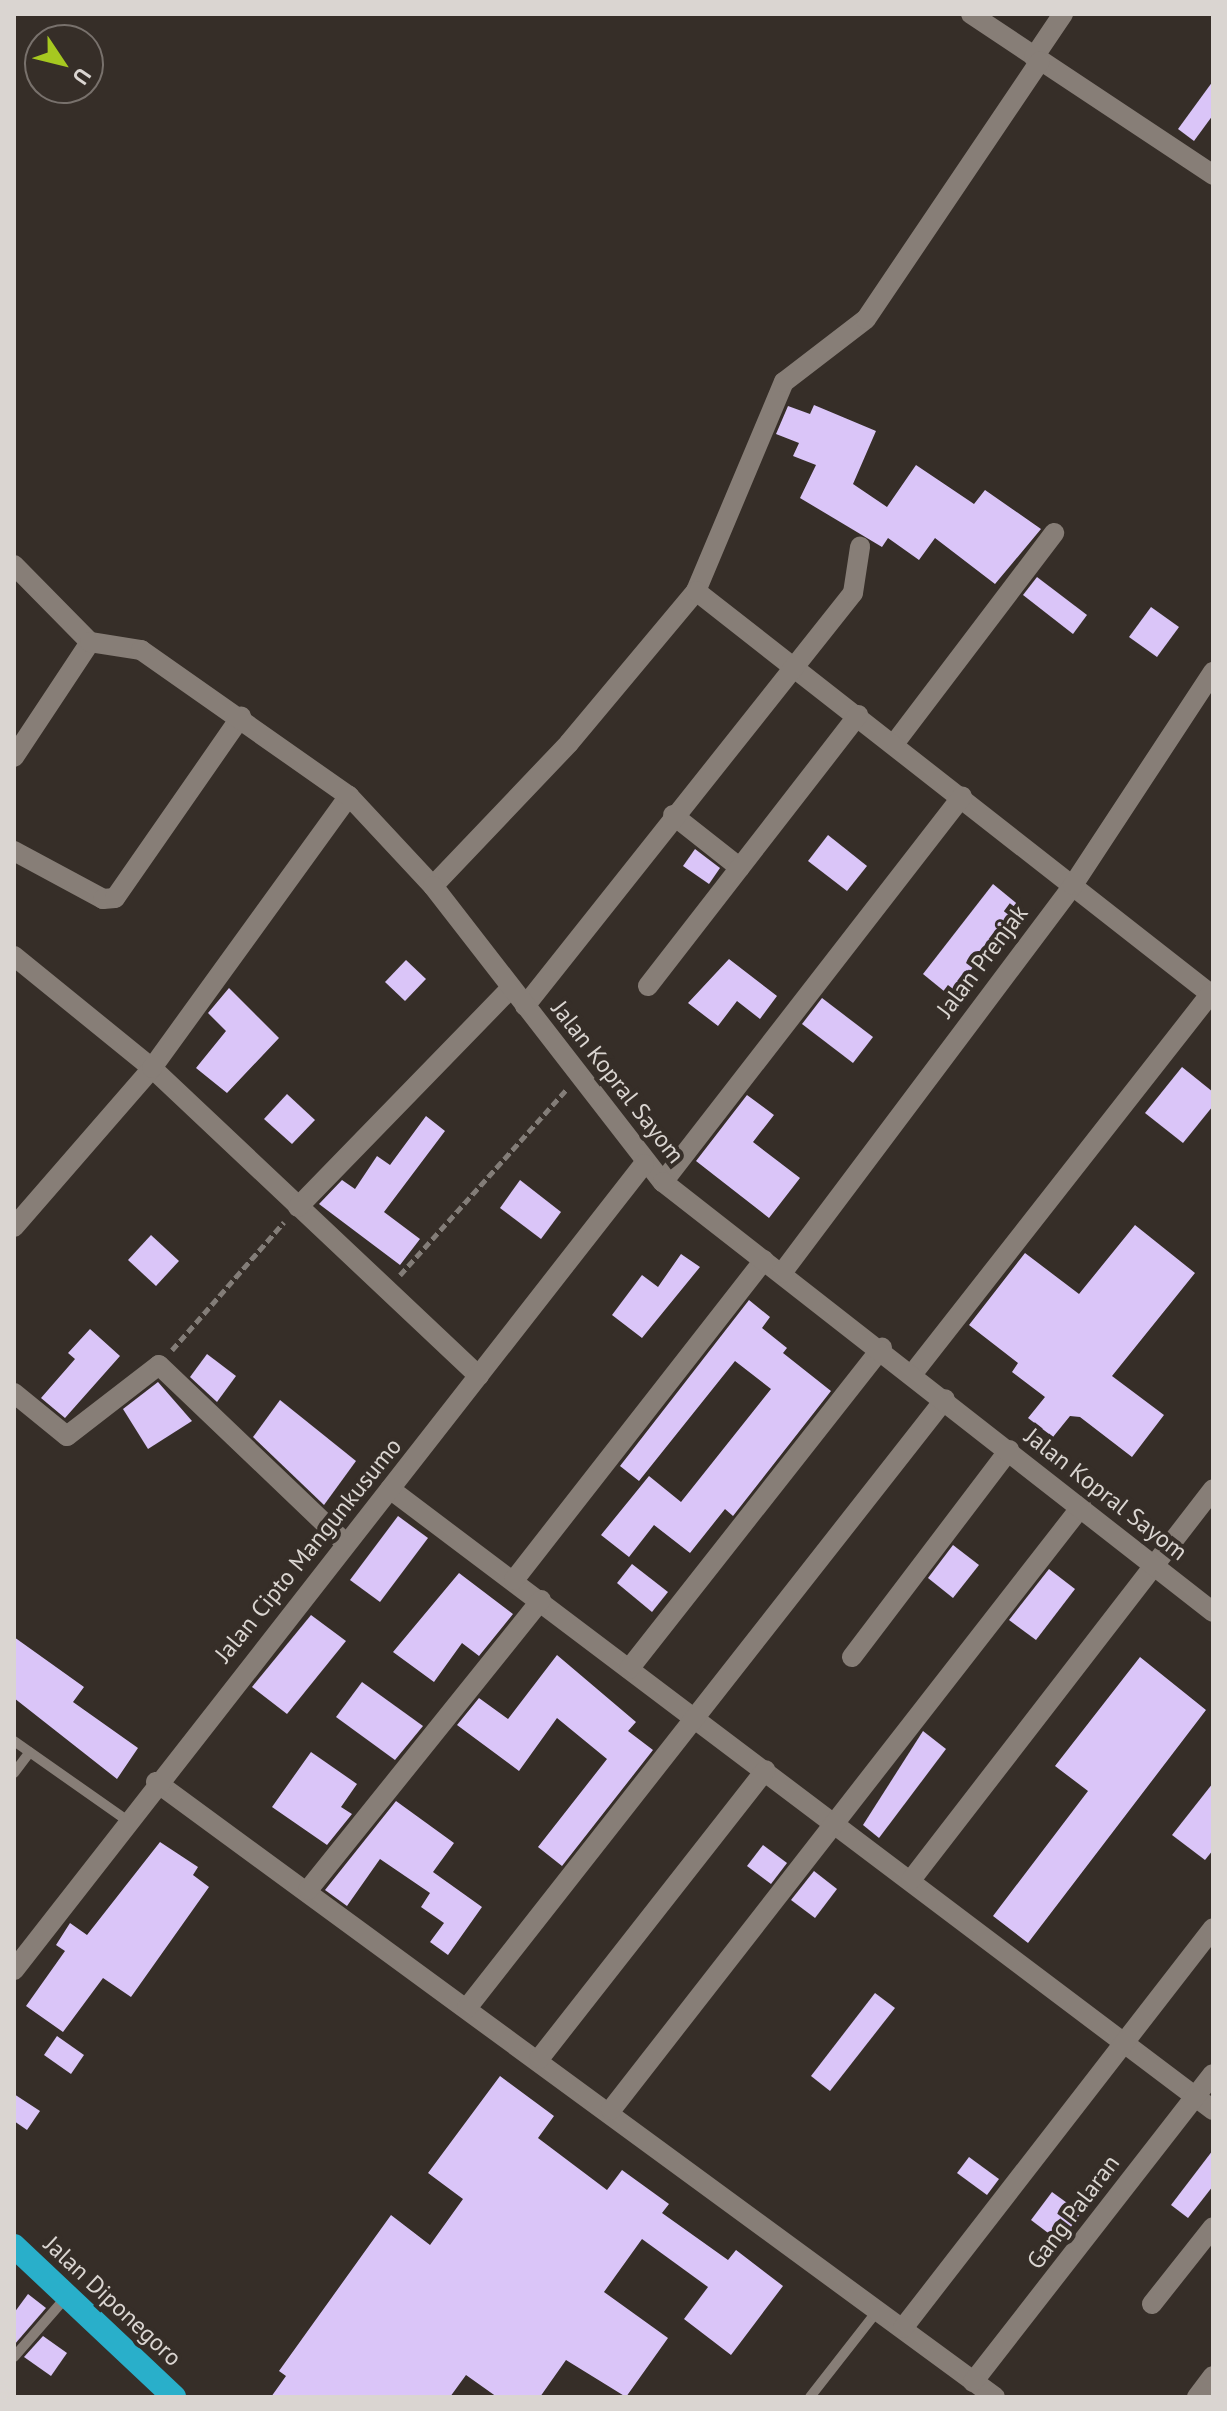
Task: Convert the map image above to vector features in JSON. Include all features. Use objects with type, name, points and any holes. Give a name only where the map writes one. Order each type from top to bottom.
[{"type":"highway","name":"Jalan Diponegoro","points":[[14,2246],[174,2397]]},
{"type":"street","points":[[971,14],[1213,175]]},
{"type":"street","points":[[433,886],[569,743],[696,591],[784,382],[866,319],[1037,59],[1063,14]]},
{"type":"street","points":[[894,744],[1054,533]]},
{"type":"street","points":[[525,1006],[791,664],[853,593],[860,547]]},
{"type":"street","points":[[14,565],[90,642],[14,757]]},
{"type":"street","points":[[696,591],[962,796],[1212,995],[914,1372]]},
{"type":"street","name":"Jalan Kopral Sayom","points":[[90,642],[141,650],[241,717],[349,796],[433,886],[577,1078],[644,1164],[663,1182],[914,1372],[1213,1612]]},
{"type":"street","name":"Jalan Prenjak","points":[[782,1273],[1073,885],[1213,672]]},
{"type":"street","points":[[648,986],[858,715]]},
{"type":"street","points":[[14,851],[103,899],[115,898],[241,717]]},
{"type":"street","points":[[14,1227],[152,1068],[349,796]]},
{"type":"street","points":[[663,1182],[962,796]]},
{"type":"street","points":[[673,815],[740,868]]},
{"type":"street","points":[[14,956],[152,1068],[479,1376]]},
{"type":"street","points":[[298,1207],[511,988]]},
{"type":"street","name":"Jalan Cipto Mangunkusumo","points":[[14,1970],[156,1782],[644,1164]]},
{"type":"street","points":[[514,1580],[764,1260]]},
{"type":"street","points":[[629,1669],[882,1348]]},
{"type":"street","points":[[14,1393],[67,1436],[159,1365],[345,1543]]},
{"type":"street","points":[[467,2008],[945,1399]]},
{"type":"street","points":[[852,1657],[1009,1450]]},
{"type":"street","points":[[390,1489],[1213,2110]]},
{"type":"street","points":[[911,1880],[1213,1489]]},
{"type":"street","points":[[611,2110],[1081,1507]]},
{"type":"street","points":[[308,1890],[541,1600]]},
{"type":"street","points":[[539,2059],[766,1770]]},
{"type":"street","points":[[156,1782],[611,2110],[995,2397]]},
{"type":"street","points":[[903,2328],[1213,1928]]},
{"type":"street","name":"Gang Palaran","points":[[973,2382],[1213,2074]]},
{"type":"street","points":[[1152,2304],[1213,2227]]},
{"type":"street","points":[[1197,2397],[1213,2376]]},
{"type":"lane","points":[[14,1741],[128,1821]]},
{"type":"lane","points":[[14,1773],[30,1752]]},
{"type":"lane","points":[[14,2357],[69,2295]]},
{"type":"lane","points":[[810,2397],[878,2310]]},
{"type":"path","points":[[387,1291],[577,1078]]},
{"type":"path","points":[[159,1365],[298,1207]]},
{"type":"building","points":[[1213,81],[1213,115],[1194,141],[1178,129]]},
{"type":"building","points":[[814,405],[876,431],[853,484],[887,507],[916,465],[974,504],[985,490],[1041,529],[995,584],[935,538],[919,560],[888,538],[882,547],[800,498],[816,465],[793,456],[799,443],[776,434],[788,406],[810,414]]},
{"type":"building","points":[[1037,577],[1087,615],[1073,634],[1023,595]]},
{"type":"building","points":[[1151,607],[1179,627],[1157,657],[1129,637]]},
{"type":"building","points":[[828,835],[867,866],[847,891],[808,861]]},
{"type":"building","points":[[695,849],[720,868],[709,884],[683,866]]},
{"type":"building","points":[[993,884],[1021,907],[950,996],[923,974]]},
{"type":"building","points":[[729,959],[777,996],[760,1019],[737,1001],[718,1026],[688,1003]]},
{"type":"building","points":[[406,960],[426,979],[405,1001],[385,982]]},
{"type":"building","points":[[229,988],[279,1038],[227,1093],[196,1068],[226,1031],[208,1013]]},
{"type":"building","points":[[822,998],[873,1037],[853,1063],[802,1024]]},
{"type":"building","points":[[1182,1067],[1213,1092],[1213,1106],[1183,1143],[1145,1113]]},
{"type":"building","points":[[287,1094],[315,1120],[292,1144],[264,1119]]},
{"type":"building","points":[[747,1095],[774,1115],[753,1142],[800,1178],[769,1218],[696,1161]]},
{"type":"building","points":[[426,1116],[445,1131],[384,1212],[420,1239],[400,1265],[319,1204],[342,1180],[355,1189],[377,1156],[390,1165]]},
{"type":"building","points":[[520,1180],[561,1212],[541,1239],[500,1208]]},
{"type":"building","points":[[1135,1225],[1195,1273],[1112,1376],[1164,1415],[1132,1457],[1080,1417],[1070,1416],[1053,1437],[1028,1418],[1045,1397],[1012,1372],[1018,1363],[969,1325],[1025,1253],[1079,1294]]},
{"type":"building","points":[[151,1235],[179,1261],[156,1286],[128,1260]]},
{"type":"building","points":[[681,1254],[700,1267],[642,1338],[612,1315],[642,1275],[658,1287]]},
{"type":"building","points":[[749,1300],[770,1317],[762,1328],[787,1348],[783,1353],[831,1391],[733,1516],[725,1509],[690,1553],[654,1525],[629,1557],[601,1535],[649,1476],[681,1502],[771,1389],[735,1361],[639,1481],[620,1466]]},
{"type":"building","points":[[90,1329],[120,1356],[65,1418],[41,1398],[75,1359],[68,1353]]},
{"type":"building","points":[[207,1354],[236,1376],[217,1402],[190,1377]]},
{"type":"building","points":[[158,1382],[192,1421],[148,1449],[123,1409]]},
{"type":"building","points":[[280,1400],[356,1461],[324,1505],[253,1437]]},
{"type":"building","points":[[398,1516],[428,1538],[380,1602],[350,1580]]},
{"type":"building","points":[[953,1545],[979,1565],[953,1598],[928,1578]]},
{"type":"building","points":[[632,1564],[668,1592],[652,1612],[617,1583]]},
{"type":"building","points":[[1049,1569],[1075,1589],[1036,1640],[1009,1620]]},
{"type":"building","points":[[459,1573],[513,1614],[479,1656],[462,1643],[434,1682],[393,1652]]},
{"type":"building","points":[[311,1615],[346,1641],[287,1714],[252,1687]]},
{"type":"building","points":[[14,1637],[84,1687],[73,1702],[138,1748],[117,1779],[14,1698]]},
{"type":"building","points":[[557,1655],[636,1722],[628,1731],[653,1750],[562,1866],[538,1847],[607,1759],[557,1718],[519,1771],[457,1725],[479,1698],[508,1719]]},
{"type":"building","points":[[1140,1657],[1206,1710],[1028,1943],[993,1916],[1088,1791],[1055,1766]]},
{"type":"building","points":[[362,1682],[423,1726],[395,1760],[336,1717]]},
{"type":"building","points":[[923,1731],[946,1749],[879,1838],[863,1825]]},
{"type":"building","points":[[311,1752],[357,1784],[341,1807],[352,1814],[327,1845],[272,1807]]},
{"type":"building","points":[[1213,1783],[1213,1850],[1205,1860],[1172,1835]]},
{"type":"building","points":[[396,1801],[454,1843],[433,1872],[482,1907],[448,1955],[430,1942],[444,1923],[421,1907],[430,1893],[380,1859],[347,1906],[325,1890]]},
{"type":"building","points":[[160,1842],[198,1867],[193,1875],[209,1887],[131,1997],[103,1978],[63,2032],[26,2006],[65,1951],[56,1945],[70,1923],[87,1935]]},
{"type":"building","points":[[763,1845],[787,1863],[771,1884],[747,1866]]},
{"type":"building","points":[[814,1871],[837,1889],[815,1918],[791,1900]]},
{"type":"building","points":[[875,1993],[895,2008],[830,2091],[811,2076]]},
{"type":"building","points":[[57,2036],[84,2055],[71,2074],[44,2055]]},
{"type":"building","points":[[500,2076],[554,2116],[538,2138],[607,2190],[622,2170],[669,2204],[662,2213],[728,2260],[736,2250],[783,2286],[731,2355],[684,2319],[708,2287],[642,2239],[604,2292],[668,2338],[626,2397],[566,2360],[540,2397],[497,2397],[466,2375],[450,2397],[271,2397],[286,2376],[279,2371],[391,2215],[430,2245],[463,2199],[428,2173]]},
{"type":"building","points":[[14,2094],[40,2111],[27,2130],[14,2121]]},
{"type":"building","points":[[1213,2150],[1213,2186],[1188,2218],[1171,2205]]},
{"type":"building","points":[[969,2157],[999,2179],[987,2195],[957,2173]]},
{"type":"building","points":[[1052,2192],[1081,2213],[1060,2242],[1031,2220]]},
{"type":"building","points":[[28,2294],[46,2308],[14,2345],[14,2313]]},
{"type":"building","points":[[43,2336],[67,2353],[51,2376],[24,2357]]}]
